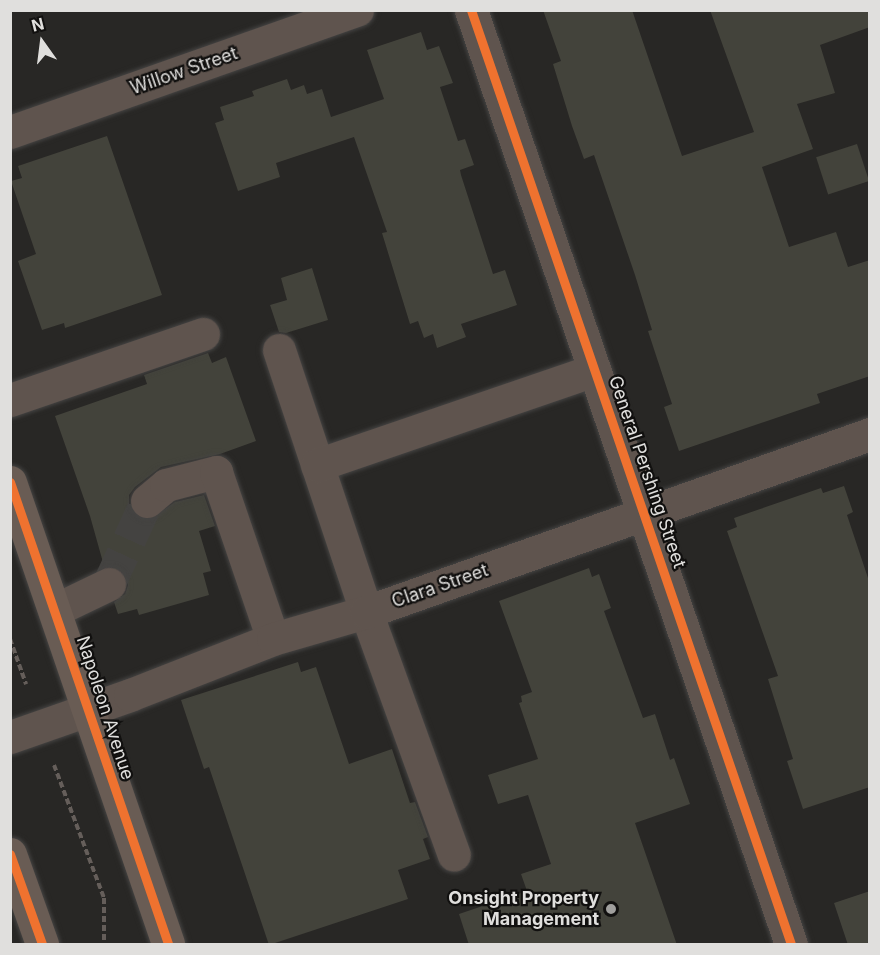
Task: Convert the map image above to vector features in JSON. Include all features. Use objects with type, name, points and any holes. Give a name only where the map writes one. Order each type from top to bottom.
[{"type":"main road","name":"Napoleon Avenue","points":[[10,482],[56,610],[168,945]]},
{"type":"main road","points":[[10,854],[42,945]]},
{"type":"street","name":"Willow Street","points":[[10,132],[357,10]]},
{"type":"street","name":"General Pershing Street","points":[[471,10],[791,945]]},
{"type":"street","points":[[10,400],[203,334]]},
{"type":"street","points":[[279,350],[366,612],[454,855]]},
{"type":"street","points":[[317,465],[594,370]]},
{"type":"street","name":"Clara Street","points":[[10,737],[88,710],[273,639],[366,612],[870,434]]},
{"type":"street","points":[[147,501],[166,485],[216,472],[273,639]]},
{"type":"street","points":[[56,610],[109,584]]},
{"type":"path","points":[[10,639],[26,684]]},
{"type":"path","points":[[54,765],[104,898],[104,945]]},
{"type":"building","points":[[543,10],[632,10],[682,156],[754,132],[710,10],[870,10],[870,27],[820,45],[835,93],[797,104],[813,149],[762,167],[789,247],[836,232],[848,267],[870,260],[870,376],[817,394],[820,403],[679,451],[664,407],[672,404],[648,331],[652,330],[594,155],[584,159],[572,126],[553,64],[561,61]]},
{"type":"building","points":[[421,32],[427,50],[439,46],[453,83],[440,87],[458,141],[465,139],[474,165],[460,170],[461,175],[493,274],[505,270],[517,305],[461,324],[466,337],[437,348],[433,334],[424,338],[418,321],[410,324],[382,233],[387,232],[354,137],[276,163],[280,177],[238,191],[215,123],[224,120],[220,107],[254,96],[252,91],[287,79],[291,90],[304,85],[307,94],[322,89],[331,117],[384,99],[367,50]]},
{"type":"building","points":[[107,136],[162,295],[65,328],[64,323],[42,330],[18,261],[36,254],[11,181],[22,178],[18,166]]},
{"type":"building","points":[[857,144],[869,181],[828,194],[816,157]]},
{"type":"building","points":[[312,268],[328,320],[286,333],[279,332],[270,305],[287,300],[281,278]]},
{"type":"building","points":[[208,353],[212,363],[226,357],[256,441],[220,454],[161,467],[135,487],[129,495],[129,504],[133,513],[141,519],[150,519],[175,502],[204,495],[215,526],[199,531],[211,571],[203,573],[209,595],[139,615],[137,609],[118,614],[114,602],[125,594],[128,585],[126,576],[119,568],[104,566],[90,516],[55,416],[147,384],[144,375]]},
{"type":"building","points":[[844,486],[853,512],[847,515],[870,584],[870,787],[803,809],[787,761],[793,759],[768,679],[778,676],[727,531],[737,527],[734,518],[821,488],[823,493]]},
{"type":"building","points":[[589,568],[592,577],[599,574],[611,608],[604,611],[643,718],[655,714],[670,760],[674,758],[690,804],[635,823],[677,945],[469,945],[459,914],[527,891],[521,874],[551,864],[528,795],[498,804],[488,775],[538,759],[519,703],[522,702],[521,696],[532,692],[499,601]]},
{"type":"building","points":[[298,662],[301,672],[316,667],[349,764],[392,749],[410,803],[415,802],[428,837],[423,839],[430,859],[398,870],[408,899],[269,945],[209,767],[204,769],[181,700]]},
{"type":"building","points":[[870,891],[870,945],[848,945],[834,903]]},
{"type":"tunnel","points":[[109,584],[147,501]]},
{"type":"cycle path","points":[[471,10],[791,944]]},
{"type":"cycle path","points":[[10,482],[168,944]]},
{"type":"cycle path","points":[[10,854],[42,944]]},
{"type":"place","name":"Onsight Property Management","points":[[611,909]]}]
